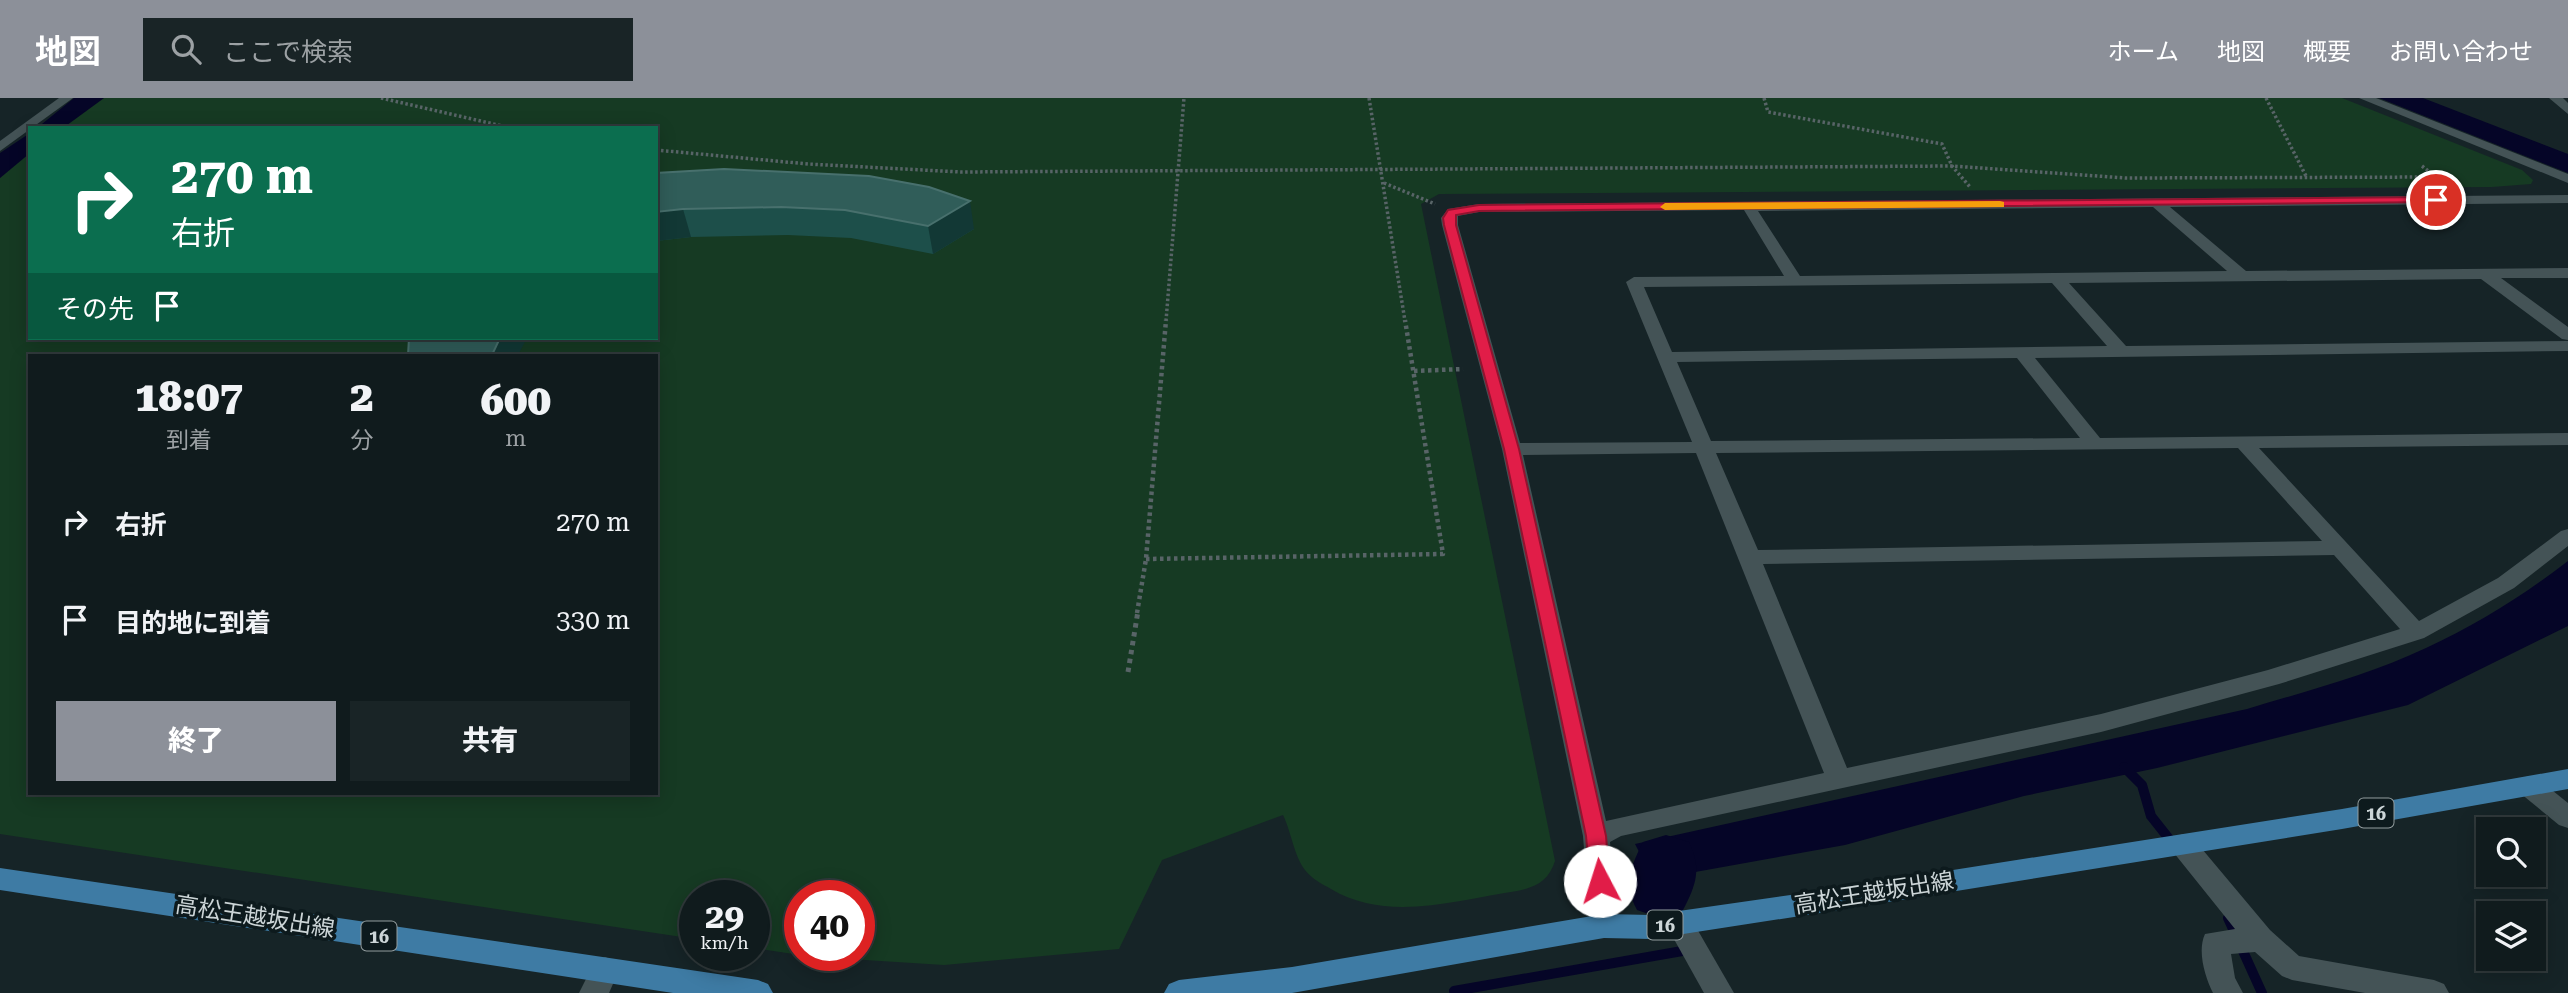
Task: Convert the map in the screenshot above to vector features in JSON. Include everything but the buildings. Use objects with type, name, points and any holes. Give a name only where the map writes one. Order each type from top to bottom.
[{"type":"main road","name":"高松王越坂出線","points":[[1179,993],[1296,986],[1604,926],[1651,927],[1679,923],[2183,845],[2568,779]]},
{"type":"main road","name":"高松王越坂出線","points":[[0,879],[599,982],[758,993]]},
{"type":"street","points":[[29,126],[67,98]]},
{"type":"street","points":[[2365,98],[2568,179]]},
{"type":"street","points":[[2555,98],[2568,110]]},
{"type":"street","points":[[0,147],[28,127]]},
{"type":"street","points":[[1604,926],[1596,836],[1512,449],[1448,218],[1452,212],[1479,208],[2568,199]]},
{"type":"street","points":[[2157,203],[2241,275]]},
{"type":"street","points":[[1752,206],[1751,211],[1794,279]]},
{"type":"street","points":[[1839,778],[1634,282],[2568,273]]},
{"type":"street","points":[[2486,275],[2568,335]]},
{"type":"street","points":[[2056,278],[2120,350]]},
{"type":"street","points":[[1667,357],[2568,346]]},
{"type":"street","points":[[2021,352],[2094,443]]},
{"type":"street","points":[[1512,449],[2568,439]]},
{"type":"street","points":[[2243,442],[2416,632]]},
{"type":"street","points":[[1596,836],[1617,827],[2114,719],[2271,678],[2416,632],[2506,583],[2568,536]]},
{"type":"street","points":[[1749,556],[2339,548]]},
{"type":"street","points":[[2529,786],[2568,818]]},
{"type":"street","points":[[2183,845],[2260,939],[2292,967],[2434,993]]},
{"type":"street","points":[[1679,923],[1719,993]]},
{"type":"street","points":[[2228,993],[2221,979],[2215,943],[2260,939]]},
{"type":"path","points":[[381,98],[502,126]]},
{"type":"path","points":[[1128,672],[1146,559],[1184,98]]},
{"type":"path","points":[[1146,559],[1443,554],[1369,98]]},
{"type":"path","points":[[1764,98],[1768,112],[1942,144],[1952,166],[1969,186]]},
{"type":"path","points":[[2266,98],[2307,178]]},
{"type":"path","points":[[658,150],[849,168],[961,172],[1952,166],[2126,178],[2437,177]]},
{"type":"path","points":[[2422,166],[2452,186]]},
{"type":"path","points":[[1383,182],[1435,204]]},
{"type":"path","points":[[1413,371],[1463,369]]},
{"type":"green space","points":[[104,98],[2342,98],[2522,170],[2533,180],[2531,184],[2492,187],[1439,194],[1421,204],[1555,861],[1546,878],[1536,885],[1517,891],[1422,906],[1376,905],[1353,899],[1317,881],[1308,873],[1298,858],[1283,815],[1162,860],[1119,949],[944,965],[875,961],[875,880],[784,880],[784,953],[770,950],[770,880],[679,880],[679,937],[0,834],[0,178],[28,155],[28,340],[658,340],[658,126],[66,126]]},
{"type":"water","points":[[74,98],[104,98],[66,126],[39,126]]},
{"type":"water","points":[[2379,98],[2423,98],[2568,154],[2568,173]]},
{"type":"water","points":[[28,134],[28,155],[0,178],[0,153]]},
{"type":"water","points":[[2568,561],[2568,626],[2408,705],[2157,768],[2024,796],[1845,845],[1673,876],[1652,877],[1635,844],[2247,709],[2315,689],[2404,658],[2445,639],[2499,609]]},
{"type":"waterway","points":[[2124,767],[2142,785],[2151,816],[2174,845]]},
{"type":"waterway","points":[[1660,891],[1666,861]]},
{"type":"waterway","points":[[2228,918],[2262,993]]},
{"type":"waterway","points":[[1454,991],[1688,950]]},
{"type":"slow traffic","points":[[1665,207],[2000,204]]},
{"type":"route","points":[[1600,881],[1596,836],[1512,449],[1448,218],[1452,212],[1479,208],[2436,200]]}]
